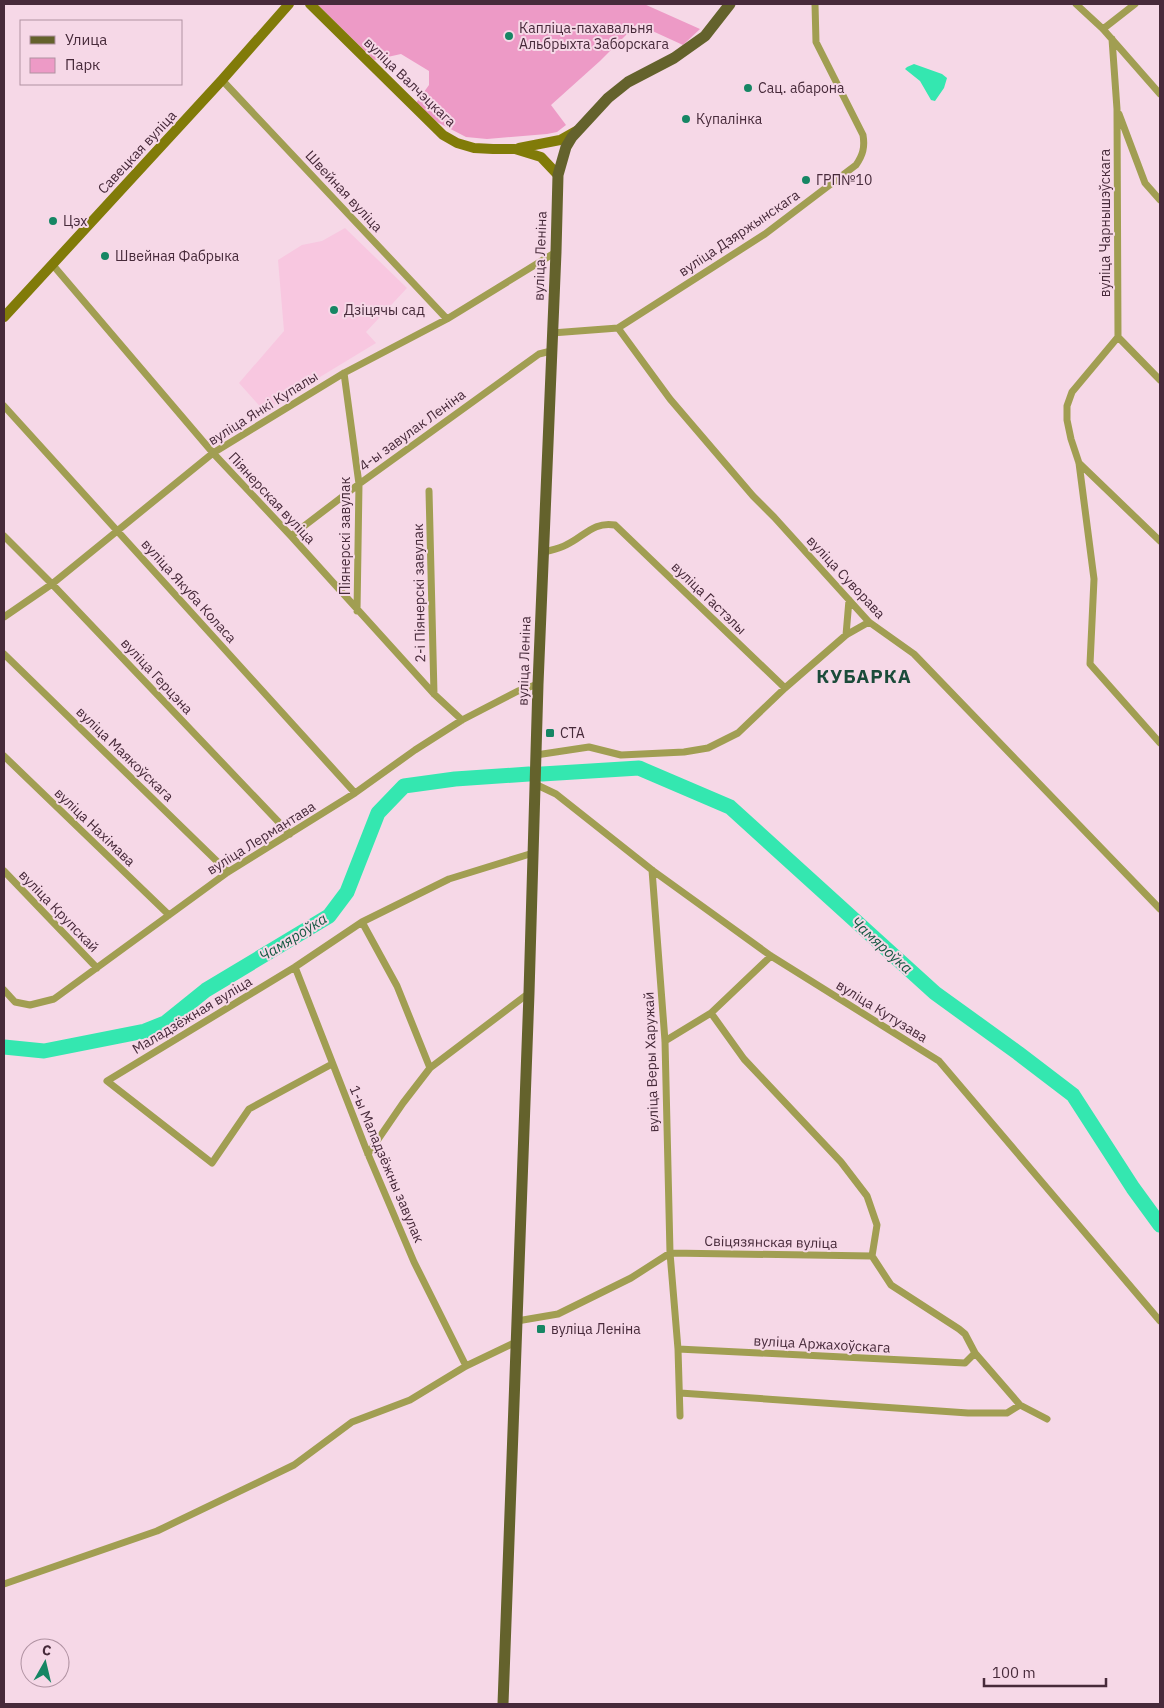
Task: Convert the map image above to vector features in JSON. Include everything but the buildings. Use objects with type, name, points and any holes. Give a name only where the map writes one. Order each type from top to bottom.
[{"type":"main road","name":"вуліца Леніна","points":[[503,1704],[529,994],[538,684],[558,175],[566,147],[572,137],[608,98],[628,82],[674,58],[705,36],[730,4]]},
{"type":"street","name":"Савецкая вуліца","points":[[4,317],[222,80],[289,4]]},
{"type":"street","name":"вуліца Валчэцкага","points":[[310,4],[443,135],[457,143],[474,148],[493,150],[515,149],[541,156],[558,175]]},
{"type":"street","name":"вуліца Дзяржынскага","points":[[552,333],[618,328],[765,234],[856,165],[862,156],[863,135],[816,42],[815,4]]},
{"type":"street","points":[[1076,4],[1103,29],[1160,94]]},
{"type":"street","points":[[1103,29],[1135,4]]},
{"type":"street","name":"вуліца Чарнышэўскага","points":[[1112,39],[1117,109],[1118,337]]},
{"type":"street","name":"Швейная вуліца","points":[[222,80],[447,319]]},
{"type":"street","name":"вуліца Чарнышэўскага","points":[[1117,109],[1145,183],[1160,200]]},
{"type":"street","points":[[515,149],[560,140],[580,128]]},
{"type":"street","name":"вуліца Янкі Купалы","points":[[4,617],[52,584],[213,453],[344,373],[447,319],[556,252]]},
{"type":"street","name":"Піянерская вуліца","points":[[52,264],[213,453],[434,694],[462,720]]},
{"type":"street","name":"вуліца Суворава","points":[[618,328],[670,399],[753,496],[869,622],[914,654],[1160,909]]},
{"type":"street","points":[[1160,380],[1118,337],[1072,392],[1067,406],[1067,420],[1071,439],[1079,462],[1094,579],[1090,664],[1160,743]]},
{"type":"street","name":"4-ы завулак Леніна","points":[[291,536],[359,484],[539,354],[551,351]]},
{"type":"street","name":"Піянерскі завулак","points":[[344,373],[359,484],[357,610]]},
{"type":"street","name":"вуліца Якуба Коласа","points":[[4,406],[355,793]]},
{"type":"street","points":[[1079,462],[1160,541]]},
{"type":"street","name":"2-і Піянерскі завулак","points":[[429,491],[434,694]]},
{"type":"street","name":"вуліца Гастэлы","points":[[544,552],[566,546],[596,526],[606,523],[615,525],[785,688]]},
{"type":"street","name":"вуліца Герцэна","points":[[4,536],[290,834]]},
{"type":"street","points":[[846,636],[849,600]]},
{"type":"street","points":[[536,755],[589,748],[621,755],[684,752],[708,748],[738,733],[785,688],[846,636],[869,622]]},
{"type":"street","name":"вуліца Маякоўскага","points":[[4,654],[228,872]]},
{"type":"street","name":"вуліца Лермантава","points":[[4,990],[15,1002],[30,1005],[54,999],[228,872],[355,793],[415,750],[462,720],[518,691],[538,684]]},
{"type":"street","name":"вуліца Нахімава","points":[[4,756],[169,915]]},
{"type":"street","name":"вуліца Кутузава","points":[[535,784],[556,794],[652,870],[771,956],[939,1061],[1160,1321]]},
{"type":"street","name":"Маладзёжная вуліца","points":[[332,1064],[249,1110],[212,1163],[107,1082],[295,967],[362,922],[449,879],[533,853]]},
{"type":"street","name":"вуліца Веры Харужай","points":[[652,870],[664,1041],[670,1253],[678,1349],[680,1416]]},
{"type":"street","name":"вуліца Крупскай","points":[[4,872],[97,968]]},
{"type":"street","points":[[362,922],[397,986],[430,1068]]},
{"type":"street","points":[[664,1041],[711,1013],[771,956]]},
{"type":"street","name":"1-ы Маладзёжны завулак","points":[[295,967],[368,1154],[414,1262],[466,1366]]},
{"type":"street","points":[[368,1154],[430,1068],[529,994]]},
{"type":"street","points":[[711,1013],[744,1059],[841,1162],[867,1196],[877,1225],[872,1256],[891,1285],[960,1329],[965,1334],[975,1353],[1020,1405],[1047,1420]]},
{"type":"street","points":[[517,1322],[558,1314],[631,1278],[670,1253]]},
{"type":"street","name":"Свіцязянская вуліца","points":[[670,1253],[872,1256]]},
{"type":"street","points":[[4,1584],[156,1531],[294,1464],[352,1422],[410,1400],[466,1366],[516,1342]]},
{"type":"street","name":"вуліца Аржахоўскага","points":[[678,1349],[965,1363],[975,1353]]},
{"type":"street","points":[[680,1394],[968,1413],[1007,1412],[1020,1405]]},
{"type":"shaded area","points":[[914,64],[942,74],[947,78],[944,88],[935,101],[931,100],[920,81],[905,69]]},
{"type":"shaded area","name":"Дзіцячы сад","points":[[345,228],[407,288],[366,332],[376,343],[264,411],[239,383],[284,331],[278,260],[302,245],[322,241]]},
{"type":"green space","points":[[317,4],[644,4],[700,29],[683,45],[637,24],[600,61],[551,105],[566,125],[557,132],[487,139],[466,137],[437,122],[416,103],[429,85],[429,71],[401,54],[374,60]]},
{"type":"waterway","name":"Чамяроўка","points":[[542,774],[639,768],[730,807],[935,993],[1073,1095],[1133,1188],[1160,1225]]},
{"type":"waterway","name":"Чамяроўка","points":[[4,1047],[44,1051],[145,1031],[165,1023],[206,990],[329,916],[347,892],[378,813],[404,786],[455,779],[529,774]]},
{"type":"place","name":"Капліца-пахавальня Альбрыхта Заборскага","points":[[509,36]]},
{"type":"place","name":"Сац. абарона","points":[[748,88]]},
{"type":"place","name":"Купалінка","points":[[686,119]]},
{"type":"place","name":"ГРП№10","points":[[806,180]]},
{"type":"place","name":"Цэх","points":[[53,221]]},
{"type":"place","name":"Швейная Фабрыка","points":[[105,256]]},
{"type":"place","name":"Дзіцячы сад","points":[[334,310]]},
{"type":"place","name":"СТА","points":[[550,733]]},
{"type":"place","name":"вуліца Леніна","points":[[541,1329]]},
{"type":"district","name":"КУБАРКА","points":[[864,676]]}]
